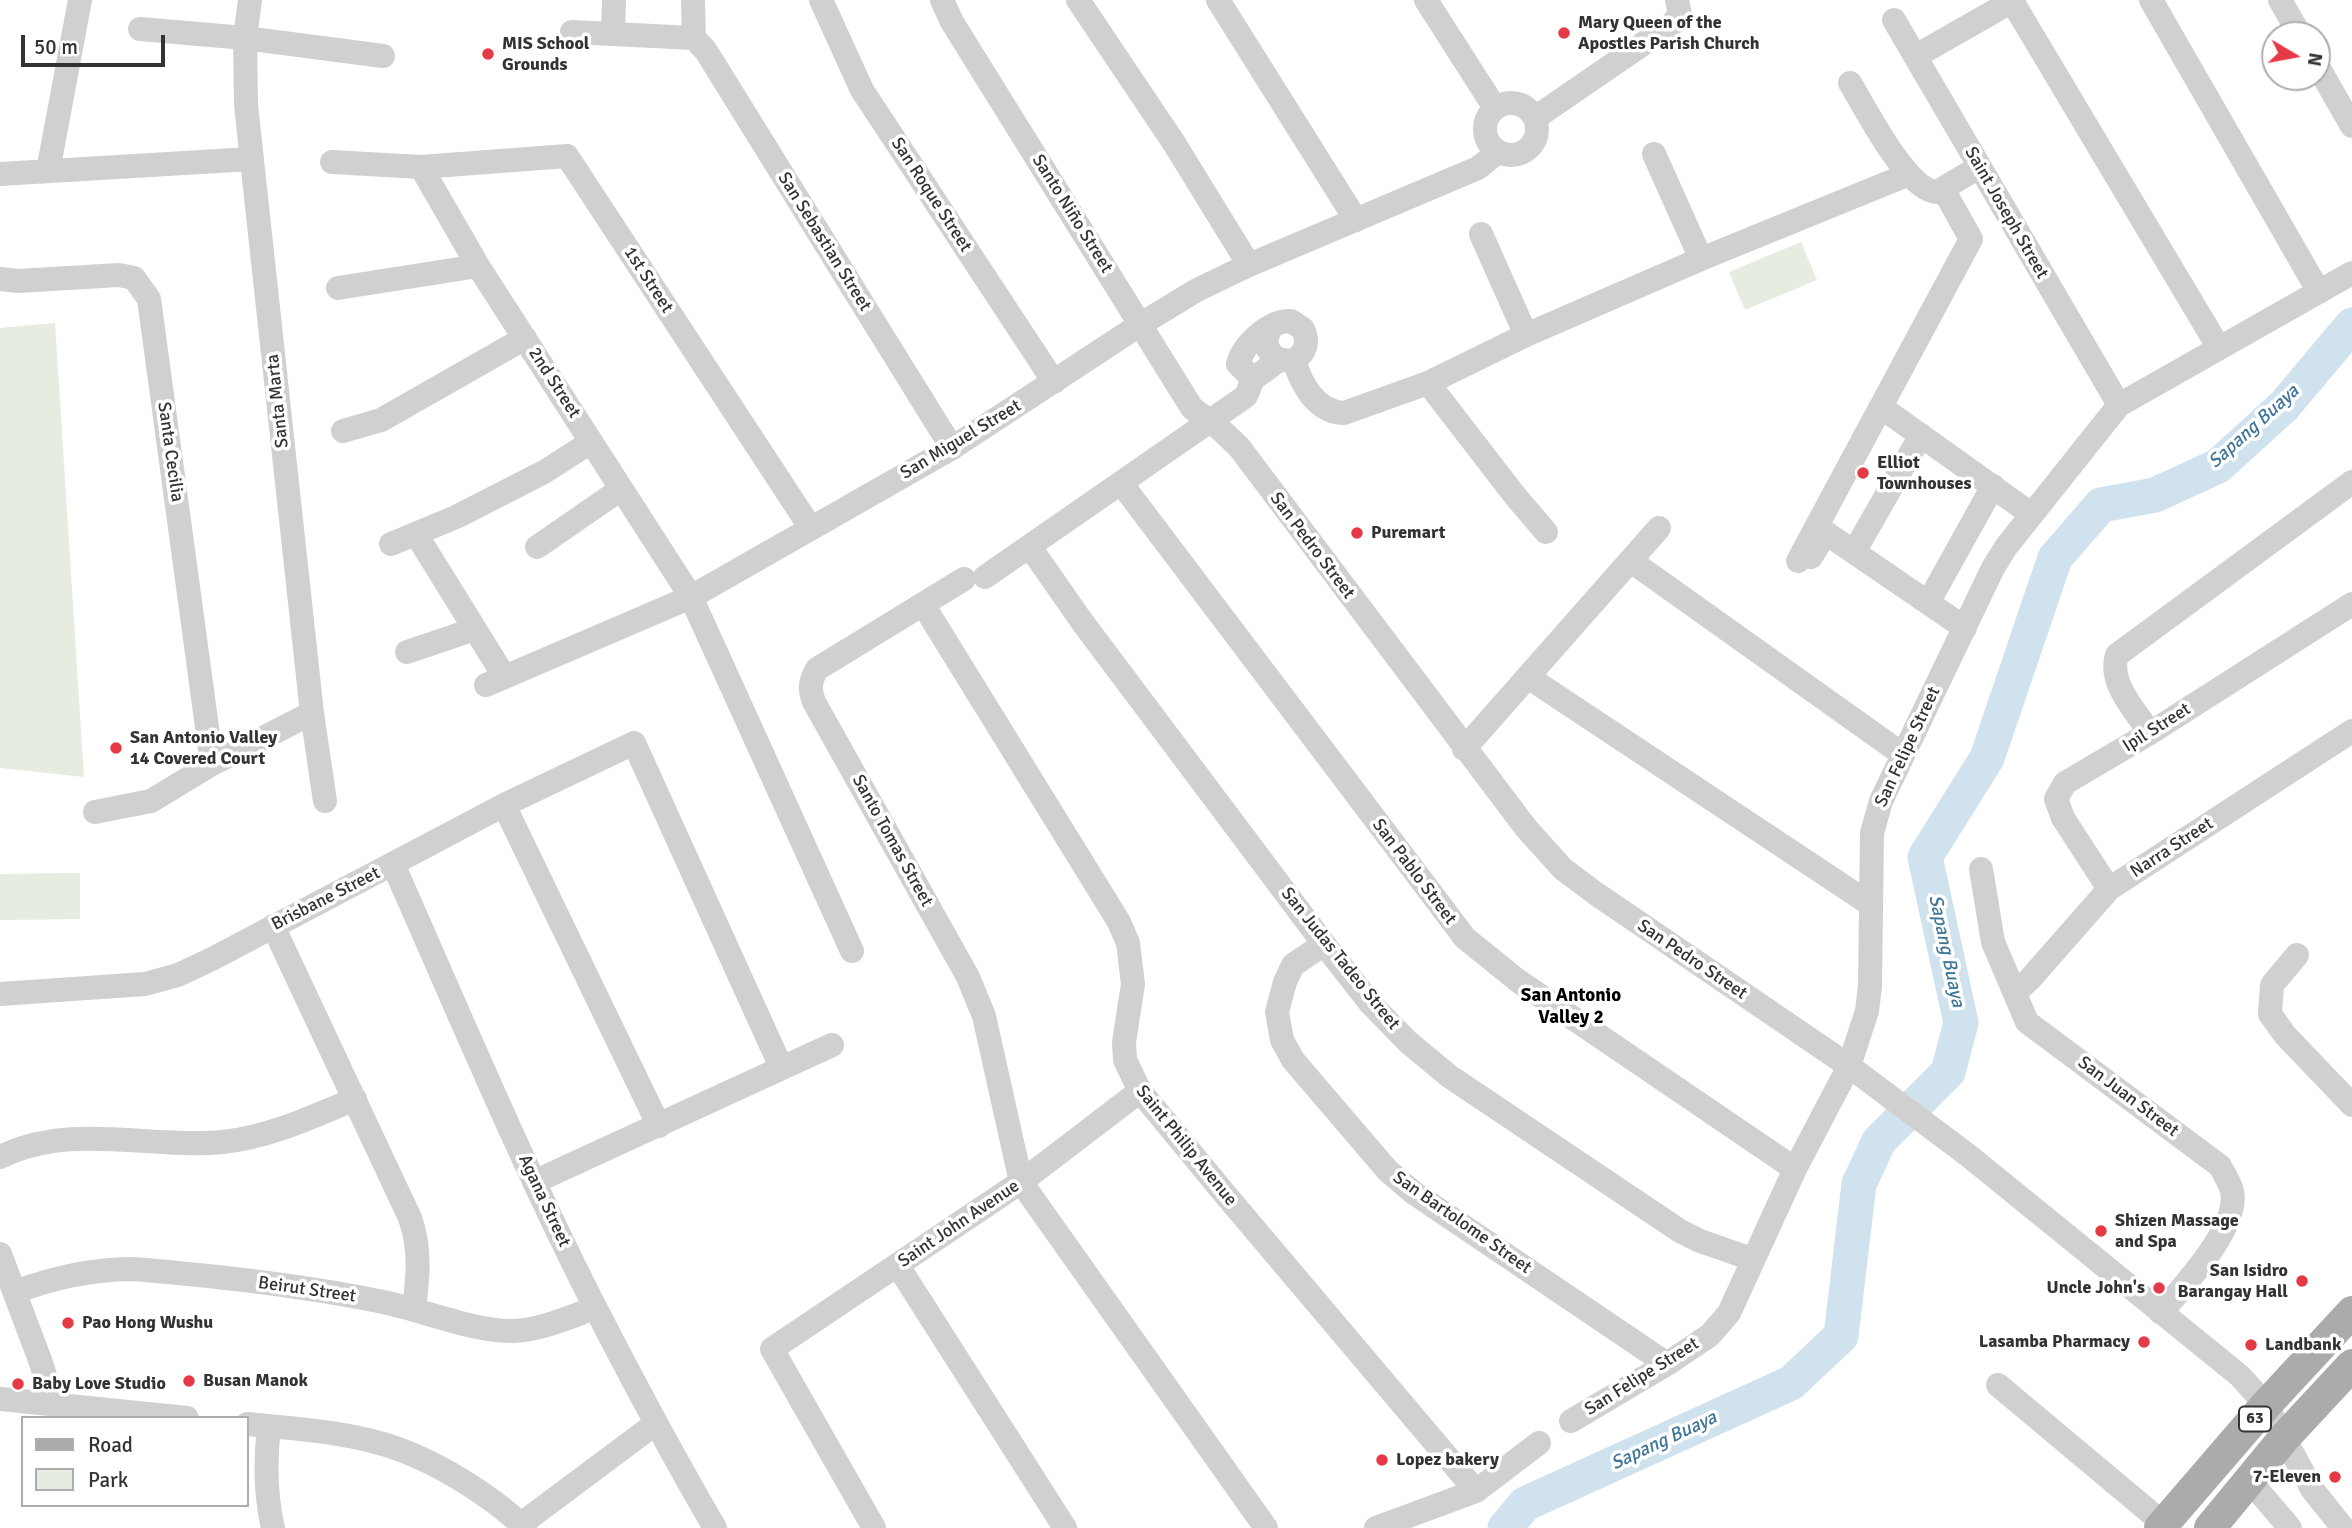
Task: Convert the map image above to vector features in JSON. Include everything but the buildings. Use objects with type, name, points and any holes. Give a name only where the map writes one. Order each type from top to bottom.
[{"type":"main road","name":"63","points":[[2162,1526],[2266,1405],[2352,1312]]},
{"type":"main road","name":"63","points":[[2210,1528],[2285,1437],[2352,1365]]},
{"type":"street","points":[[48,171],[80,0]]},
{"type":"street","name":"Santa Marta","points":[[250,0],[245,38],[246,105],[251,159],[312,713],[325,802]]},
{"type":"street","points":[[613,34],[614,0]]},
{"type":"street","points":[[572,32],[694,38],[693,0]]},
{"type":"street","name":"San Roque Street","points":[[821,0],[863,90],[1055,382]]},
{"type":"street","name":"Santo Niño Street","points":[[942,0],[952,22],[1192,408],[1210,422]]},
{"type":"street","points":[[1078,0],[1174,144],[1249,265]]},
{"type":"street","points":[[1218,0],[1356,220]]},
{"type":"street","points":[[1426,0],[1495,108]]},
{"type":"street","points":[[1535,118],[1672,24],[1680,13],[1677,0]]},
{"type":"street","points":[[2151,0],[2319,292]]},
{"type":"street","points":[[2280,0],[2292,21]]},
{"type":"street","points":[[1916,56],[2013,1],[2219,348]]},
{"type":"street","name":"Saint Joseph Street","points":[[1894,20],[2119,405]]},
{"type":"street","points":[[140,29],[245,38],[383,56]]},
{"type":"street","name":"San Sebastian Street","points":[[694,38],[706,51],[952,448]]},
{"type":"street","points":[[1850,83],[1907,175],[1930,192],[1943,189],[1979,167]]},
{"type":"street","points":[[2331,89],[2352,126]]},
{"type":"street","points":[[1502,103],[1525,106],[1535,118],[1537,134],[1529,148],[1514,155],[1498,152],[1487,139],[1485,122],[1502,103]]},
{"type":"street","name":"San Miguel Street","points":[[475,629],[495,680],[691,597],[952,448],[1197,290],[1249,265],[1478,168],[1498,152]]},
{"type":"street","points":[[1654,154],[1701,259]]},
{"type":"street","name":"1st Street","points":[[421,167],[567,156],[810,527]]},
{"type":"street","points":[[0,174],[251,159]]},
{"type":"street","points":[[332,162],[421,167]]},
{"type":"street","name":"2nd Street","points":[[421,167],[478,266],[691,597],[852,951]]},
{"type":"street","points":[[1271,328],[1266,340],[1269,352],[1287,360],[1315,401],[1333,413],[1353,410],[1428,383],[1526,335],[1701,259],[1907,175]]},
{"type":"street","points":[[1943,189],[1971,239],[1800,567],[1826,533],[1965,628]]},
{"type":"street","points":[[1481,234],[1526,335]]},
{"type":"street","points":[[338,288],[478,266]]},
{"type":"street","name":"San Felipe Street","points":[[1571,1421],[1710,1335],[1729,1313],[1795,1169],[1849,1066],[1867,1011],[1870,986],[1872,833],[1881,801],[1993,568],[2031,514],[2119,405],[2352,274]]},
{"type":"street","name":"Santa Cecilia","points":[[0,279],[18,281],[119,275],[134,278],[149,299],[212,764]]},
{"type":"street","points":[[1253,379],[1238,364],[1240,355],[1254,339],[1277,323],[1291,321],[1303,329],[1307,343],[1300,356],[1287,360]]},
{"type":"street","points":[[343,431],[380,420],[525,338]]},
{"type":"street","name":"Santo Tomas Street","points":[[1021,1182],[984,1016],[968,977],[810,691],[811,679],[817,669],[1030,547],[1246,396],[1253,379],[1287,360]]},
{"type":"street","points":[[1428,383],[1546,532]]},
{"type":"street","points":[[1888,412],[2031,514]]},
{"type":"street","name":"San Pedro Street","points":[[1210,422],[1239,447],[1464,749],[1526,828],[1563,869],[1849,1066],[1969,1156],[2240,1376],[2266,1405],[2312,1489],[2343,1528]]},
{"type":"street","points":[[1854,552],[1921,435]]},
{"type":"street","points":[[391,544],[456,517],[544,472],[591,442]]},
{"type":"street","points":[[2150,733],[2116,680],[2113,667],[2117,655],[2352,482]]},
{"type":"street","name":"San Pablo Street","points":[[1121,483],[1465,938],[1517,980],[1795,1169]]},
{"type":"street","points":[[1928,603],[1993,486]]},
{"type":"street","points":[[537,547],[621,489]]},
{"type":"street","points":[[1464,749],[1659,528]]},
{"type":"street","points":[[407,652],[475,629],[416,534]]},
{"type":"street","name":"San Judas Tadeo Street","points":[[1030,547],[1083,623],[1324,944],[1371,1004],[1408,1042],[1449,1076],[1680,1231],[1752,1259]]},
{"type":"street","points":[[1631,561],[1902,754]]},
{"type":"street","name":"Ipil Street","points":[[2109,888],[2063,818],[2056,799],[2065,783],[2150,733],[2352,604]]},
{"type":"street","name":"Saint Philip Avenue","points":[[924,606],[1119,922],[1128,943],[1133,984],[1124,1042],[1125,1060],[1140,1091],[1476,1491]]},
{"type":"street","points":[[1528,677],[1870,904]]},
{"type":"street","points":[[94,811],[151,801],[212,764],[312,713]]},
{"type":"street","name":"Narra Street","points":[[2016,992],[2109,888],[2352,731]]},
{"type":"street","name":"Brisbane Street","points":[[0,994],[145,984],[189,970],[504,805],[634,743],[781,1067]]},
{"type":"street","points":[[504,805],[659,1126]]},
{"type":"street","name":"Agana Street","points":[[393,864],[534,1182],[595,1308],[655,1424],[715,1528]]},
{"type":"street","name":"San Juan Street","points":[[1981,869],[1993,942],[2027,1022],[2220,1166],[2233,1192],[2229,1217],[2217,1243],[2161,1313]]},
{"type":"street","points":[[273,926],[416,1235],[419,1256],[414,1309]]},
{"type":"street","name":"San Bartolome Street","points":[[1324,944],[1293,965],[1284,982],[1277,1012],[1282,1040],[1293,1060],[1388,1171],[1414,1193],[1667,1364]]},
{"type":"street","points":[[2297,955],[2272,985],[2270,1014],[2285,1035],[2352,1105]]},
{"type":"street","points":[[534,1182],[832,1045]]},
{"type":"street","name":"Saint John Avenue","points":[[874,1528],[772,1349],[1021,1182],[1140,1091]]},
{"type":"street","points":[[0,1157],[37,1143],[68,1138],[191,1143],[244,1139],[269,1134],[355,1100]]},
{"type":"street","points":[[1021,1182],[1266,1528]]},
{"type":"street","points":[[0,1254],[54,1404]]},
{"type":"street","points":[[898,1266],[1065,1528]]},
{"type":"street","name":"Beirut Street","points":[[15,1292],[74,1273],[134,1269],[312,1289],[414,1309],[485,1328],[511,1331],[533,1329],[595,1308]]},
{"type":"street","points":[[1998,1385],[2162,1526]]},
{"type":"street","points":[[0,1399],[168,1416]]},
{"type":"street","points":[[273,1528],[258,1425],[345,1436],[402,1450],[478,1492],[523,1526],[655,1424]]},
{"type":"street","points":[[1376,1528],[1476,1491],[1539,1443]]},
{"type":"street","points":[[2250,1481],[2290,1528]]},
{"type":"green space","points":[[1801,242],[1817,280],[1745,310],[1729,272]]},
{"type":"green space","points":[[55,323],[84,777],[0,768],[0,328]]},
{"type":"green space","points":[[80,873],[80,919],[0,920],[0,874]]},
{"type":"waterway","name":"Sapang Buaya","points":[[1505,1528],[1525,1504],[1791,1383],[1841,1336],[1859,1184],[1879,1141],[1948,1072],[1961,1023],[1925,857],[1987,758],[2055,558],[2101,505],[2155,495],[2218,466],[2284,406],[2352,325]]},
{"type":"place","name":"Mary Queen of the Apostles Parish Church","points":[[1564,33]]},
{"type":"place","name":"MIS School Grounds","points":[[488,54]]},
{"type":"place","name":"Elliot Townhouses","points":[[1863,473]]},
{"type":"place","name":"Puremart","points":[[1357,533]]},
{"type":"place","name":"San Antonio Valley 14 Covered Court","points":[[116,748]]},
{"type":"place","name":"Shizen Massage and Spa","points":[[2101,1231]]},
{"type":"place","name":"San Isidro Barangay Hall","points":[[2302,1281]]},
{"type":"place","name":"Uncle John's","points":[[2159,1288]]},
{"type":"place","name":"Pao Hong Wushu","points":[[68,1323]]},
{"type":"place","name":"Lasamba Pharmacy","points":[[2144,1342]]},
{"type":"place","name":"Landbank","points":[[2251,1345]]},
{"type":"place","name":"Busan Manok","points":[[189,1381]]},
{"type":"place","name":"Baby Love Studio","points":[[18,1384]]},
{"type":"place","name":"Lopez bakery","points":[[1382,1460]]},
{"type":"place","name":"7-Eleven","points":[[2335,1477]]},
{"type":"district","name":"San Antonio Valley 2","points":[[1571,1007]]}]
